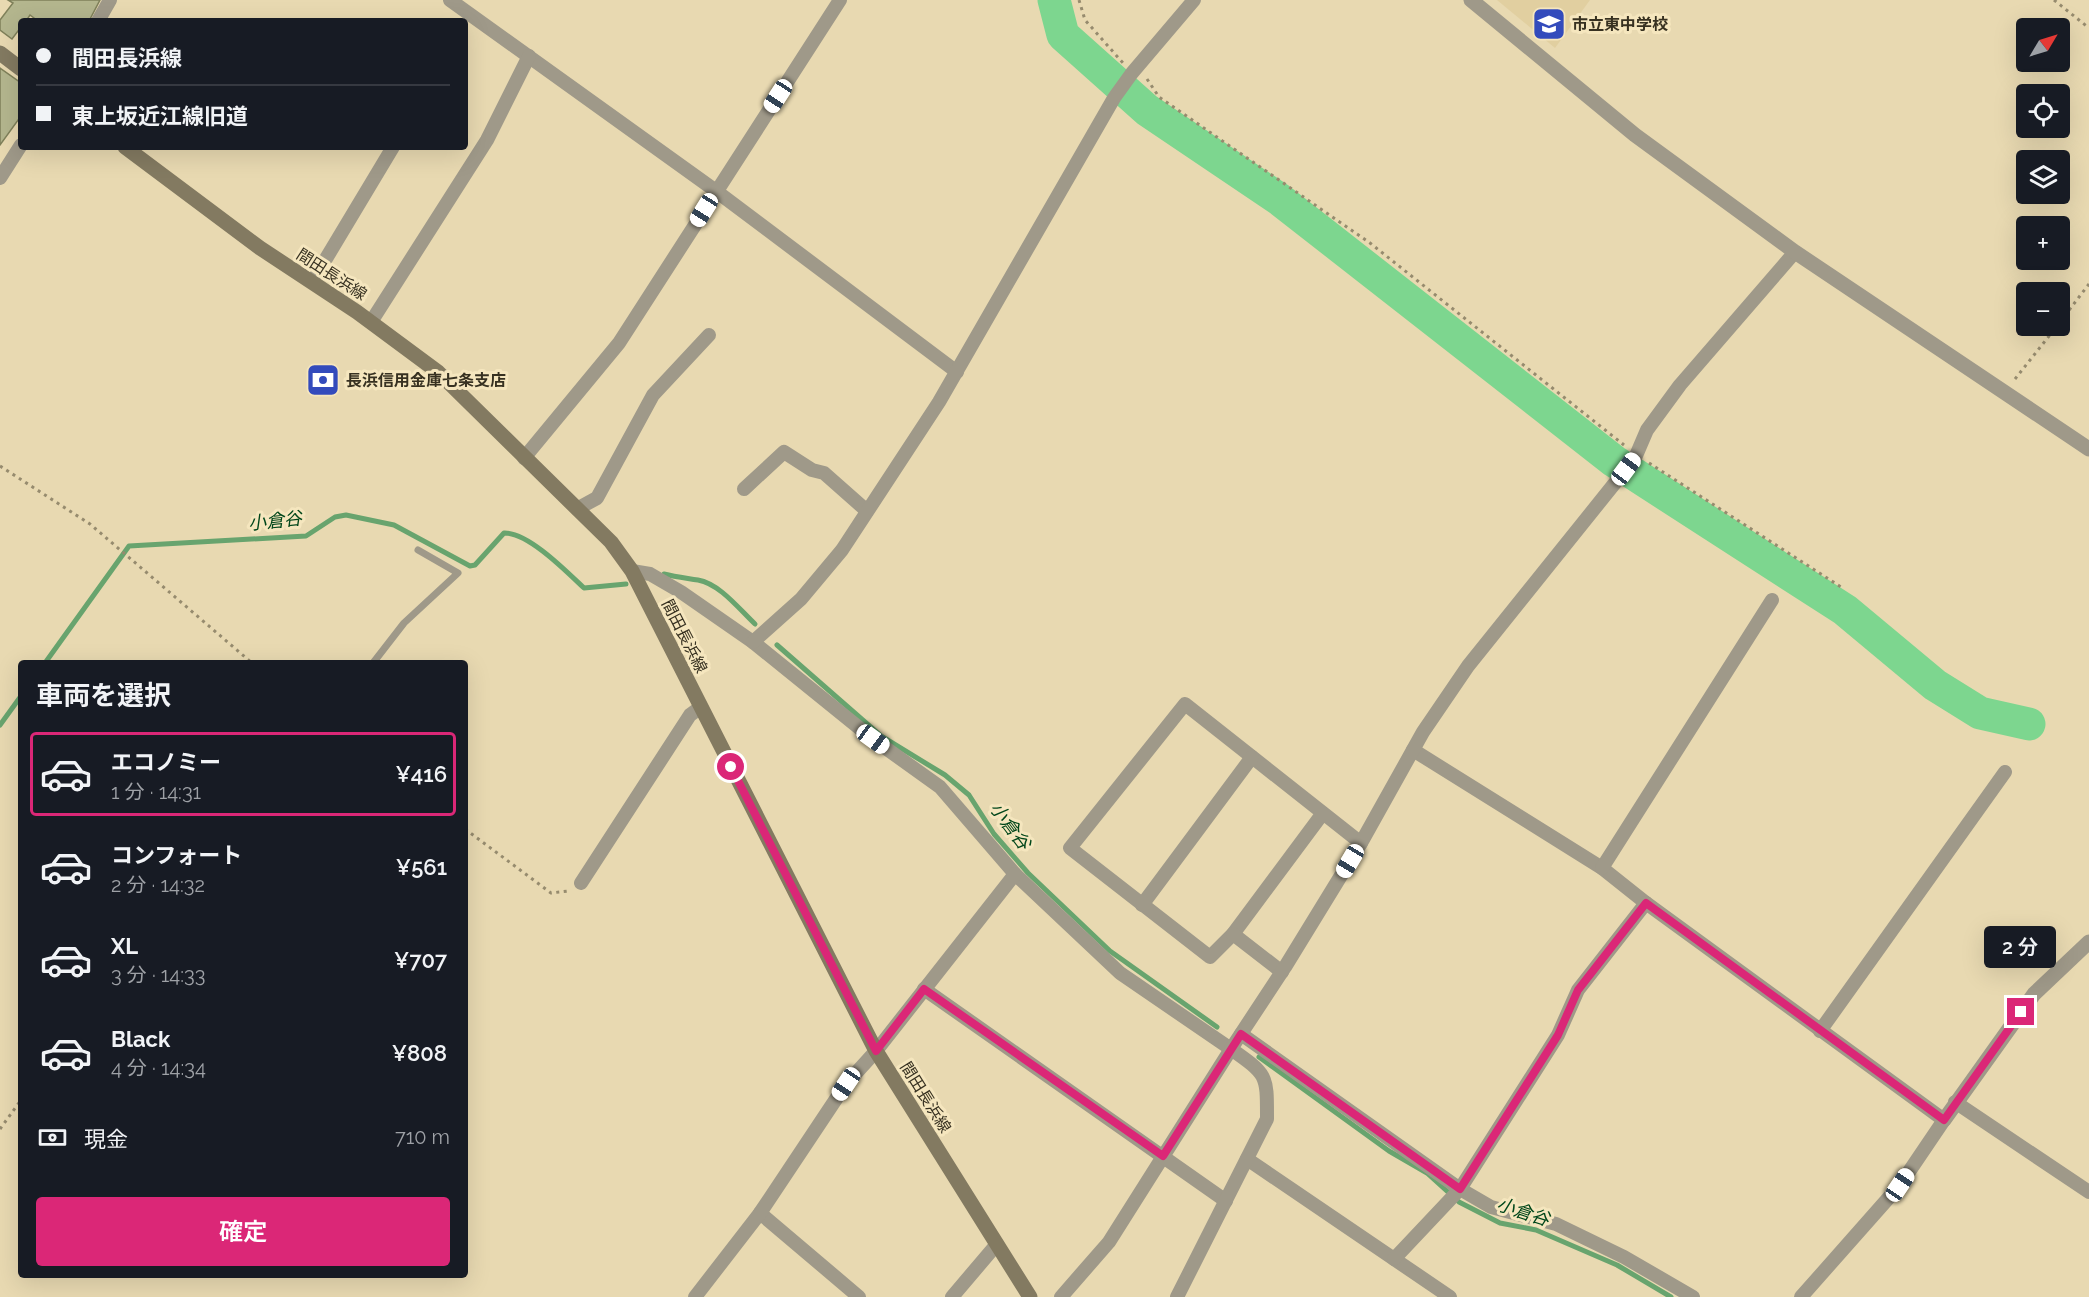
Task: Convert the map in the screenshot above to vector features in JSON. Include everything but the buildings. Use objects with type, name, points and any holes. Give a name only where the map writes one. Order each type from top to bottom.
[{"type":"main road","points":[[0,53],[18,67]]},
{"type":"main road","name":"間田長浜線","points":[[129,150],[260,248],[371,322],[438,372],[611,542],[632,571],[876,1051],[1030,1297]]},
{"type":"street","points":[[100,18],[110,0]]},
{"type":"street","points":[[450,0],[465,18]]},
{"type":"street","points":[[525,458],[619,343],[840,0]]},
{"type":"street","points":[[753,642],[801,600],[842,550],[939,402],[1114,98],[1194,0]]},
{"type":"street","points":[[1471,0],[1635,135],[1796,252],[2089,449]]},
{"type":"street","points":[[468,21],[529,57],[716,191],[957,372]]},
{"type":"street","points":[[371,322],[487,140],[529,57]]},
{"type":"street","points":[[0,178],[18,150]]},
{"type":"street","points":[[312,282],[391,150]]},
{"type":"street","points":[[1061,1297],[1109,1242],[1282,972],[1361,843],[1413,750],[1468,666],[1636,457],[1647,430],[1680,385],[1796,252]]},
{"type":"street","points":[[577,509],[597,498],[653,395],[709,335]]},
{"type":"street","points":[[744,489],[784,452],[812,471],[824,473],[867,511]]},
{"type":"street","points":[[632,571],[650,574],[753,642],[873,739],[940,787],[1015,874],[1120,973],[1260,1069],[1267,1088],[1267,1119],[1176,1297]]},
{"type":"street","points":[[1602,868],[1772,600]]},
{"type":"street","points":[[1323,813],[1233,933],[1210,957],[1070,848],[1185,704],[1361,843]]},
{"type":"street","points":[[581,883],[690,715],[701,707]]},
{"type":"street","points":[[1413,750],[1602,868],[1646,903],[1944,1120]]},
{"type":"street","points":[[1142,905],[1252,757]]},
{"type":"street","points":[[1820,1031],[2005,772]]},
{"type":"street","points":[[695,1297],[759,1213],[846,1084],[876,1051],[1015,874]]},
{"type":"street","points":[[1394,1259],[1460,1189],[1558,1035],[1578,990],[1646,903]]},
{"type":"street","points":[[1233,933],[1282,972]]},
{"type":"street","points":[[1801,1297],[1900,1185],[1955,1102],[2034,994],[2089,942]]},
{"type":"street","points":[[924,989],[1226,1201]]},
{"type":"street","points":[[1241,1034],[1460,1189],[1491,1207],[1556,1224],[1624,1257],[1693,1297]]},
{"type":"street","points":[[1955,1102],[2089,1192]]},
{"type":"street","points":[[1247,1159],[1450,1297]]},
{"type":"street","points":[[759,1213],[859,1297]]},
{"type":"street","points":[[952,1297],[997,1244]]},
{"type":"lane","points":[[375,660],[404,623],[458,573],[417,550]]},
{"type":"path","points":[[1079,0],[1085,20],[1159,97],[1370,243],[1636,457],[1841,587]]},
{"type":"path","points":[[2054,0],[2089,27]]},
{"type":"path","points":[[2070,309],[2089,284]]},
{"type":"path","points":[[2005,393],[2049,336]]},
{"type":"path","points":[[0,466],[90,524],[248,660]]},
{"type":"path","points":[[468,831],[551,893],[566,892],[581,883]]},
{"type":"path","points":[[0,1129],[18,1104]]},
{"type":"shaded area","name":"市立東中学校","points":[[1497,0],[1590,0],[1555,48]]},
{"type":"waterway","points":[[1054,0],[1063,35],[1147,110],[1279,199],[1614,461],[1845,610],[1935,685],[1980,713],[2029,724]]},
{"type":"waterway","name":"小倉谷","points":[[47,660],[129,546],[306,536],[335,517],[346,515],[394,525],[470,566],[475,565],[504,533],[514,534],[547,554],[584,588],[626,584]]},
{"type":"waterway","name":"小倉谷","points":[[664,574],[698,580],[714,586],[755,624]]},
{"type":"waterway","name":"小倉谷","points":[[777,645],[881,736],[945,775],[969,795],[994,834],[1028,873],[1110,951],[1217,1027]]},
{"type":"waterway","name":"小倉谷","points":[[0,725],[18,700]]},
{"type":"waterway","name":"小倉谷","points":[[1259,1057],[1389,1151],[1427,1173],[1459,1202],[1500,1223],[1536,1230],[1617,1265],[1671,1297]]},
{"type":"place","name":"市立東中学校","points":[[1549,24]]},
{"type":"place","name":"長浜信用金庫七条支店","points":[[323,380]]},
{"type":"route","points":[[731,767],[876,1051],[924,989],[1163,1156],[1241,1034],[1460,1189],[1558,1035],[1578,990],[1646,903],[1944,1120],[2021,1012]]}]
